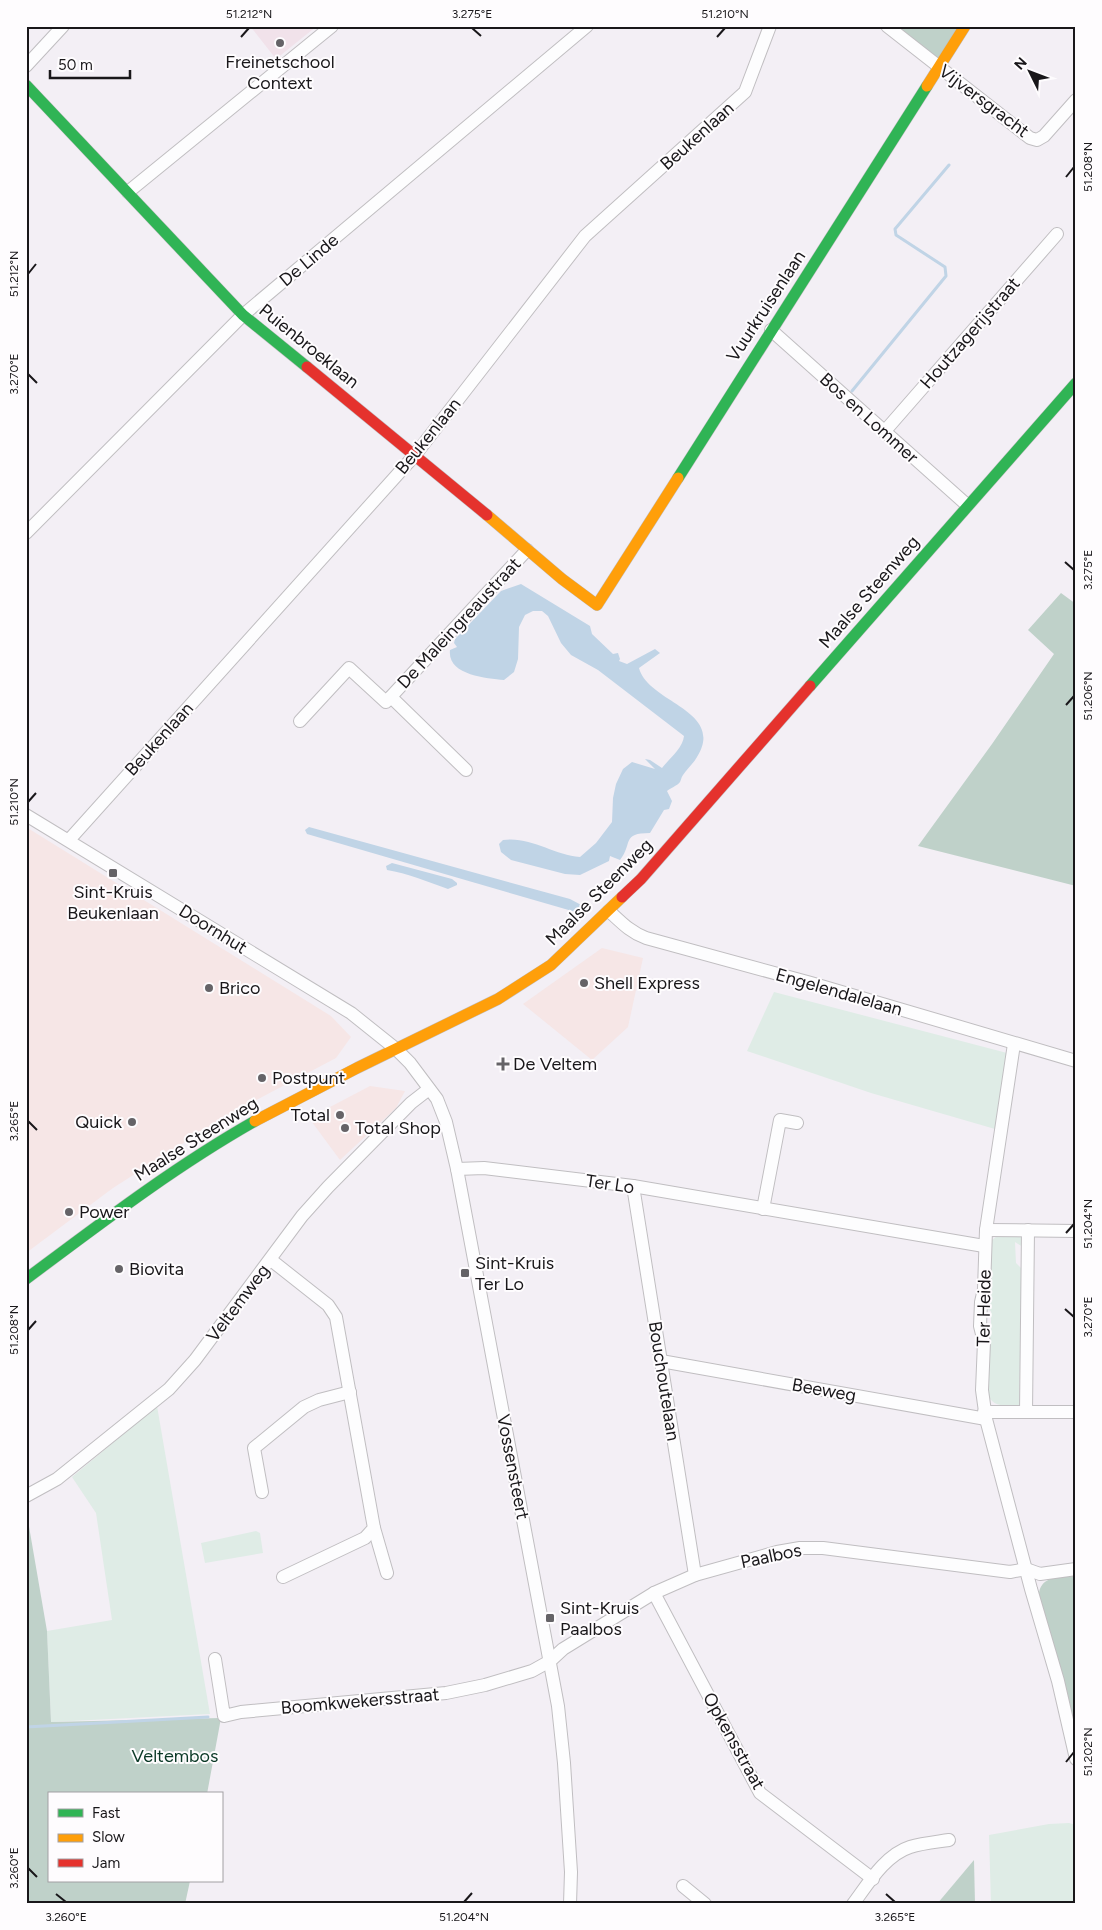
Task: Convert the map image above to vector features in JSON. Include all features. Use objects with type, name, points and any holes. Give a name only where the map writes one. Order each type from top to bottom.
[{"type":"street","points":[[26,66],[64,26]]},
{"type":"street","points":[[128,192],[332,26]]},
{"type":"street","name":"De Linde","points":[[26,533],[243,315],[587,26]]},
{"type":"street","name":"Beukenlaan","points":[[69,840],[415,455],[585,236],[745,92],[770,26]]},
{"type":"street","name":"Vijversgracht","points":[[887,26],[1030,138],[1037,140],[1044,136],[1076,100]]},
{"type":"street","name":"Vuurkruisenlaan","points":[[597,605],[770,330],[966,26]]},
{"type":"street","name":"Puienbroeklaan","points":[[26,85],[243,315],[415,455],[562,579],[597,605]]},
{"type":"street","name":"Houtzagerijstraat","points":[[884,432],[1057,234]]},
{"type":"street","name":"Bos en Lommer","points":[[770,330],[968,505]]},
{"type":"street","name":"Maalse Steenweg","points":[[26,1279],[107,1218],[206,1150],[266,1115],[498,999],[551,965],[641,879],[1076,383]]},
{"type":"street","name":"De Maleingreaustraat","points":[[300,721],[349,668],[386,702],[527,550]]},
{"type":"street","name":"De Maleingreaustraat","points":[[391,697],[466,770]]},
{"type":"street","name":"Doornhut","points":[[26,815],[351,1013],[396,1049]]},
{"type":"street","name":"Engelendalelaan","points":[[609,911],[629,929],[646,938],[811,983],[1076,1061]]},
{"type":"street","name":"Ter Heide","points":[[1014,1044],[984,1246],[984,1289],[981,1302],[980,1326],[984,1342],[982,1390],[985,1415],[1058,1681],[1076,1759]]},
{"type":"street","name":"Vossensteert","points":[[396,1049],[410,1063],[437,1099],[457,1169],[558,1706],[564,1763],[571,1872],[570,1904]]},
{"type":"street","name":"Veltemweg","points":[[26,1496],[57,1479],[169,1389],[195,1360],[302,1216],[410,1103],[429,1089]]},
{"type":"street","points":[[763,1208],[780,1120],[797,1123]]},
{"type":"street","name":"Ter Lo","points":[[457,1169],[484,1168],[633,1186],[984,1246]]},
{"type":"street","name":"Bouchoutelaan","points":[[633,1186],[695,1575]]},
{"type":"street","points":[[986,1230],[1076,1231]]},
{"type":"street","points":[[1026,1412],[1028,1230]]},
{"type":"street","points":[[271,1260],[328,1305],[336,1317],[374,1528],[387,1573]]},
{"type":"street","name":"Beeweg","points":[[661,1361],[985,1415],[1026,1412],[1076,1412]]},
{"type":"street","points":[[262,1492],[254,1448],[304,1406],[350,1392]]},
{"type":"street","points":[[283,1577],[365,1538],[374,1528]]},
{"type":"street","name":"Paalbos","points":[[550,1662],[563,1649],[654,1593],[695,1575],[777,1552],[800,1548],[823,1548],[1010,1572],[1026,1569],[1040,1574],[1076,1569]]},
{"type":"street","name":"Opkensstraat","points":[[654,1593],[760,1793],[873,1879]]},
{"type":"street","name":"Boomkwekersstraat","points":[[215,1659],[224,1716],[241,1712],[446,1693],[485,1685],[532,1671],[550,1662]]},
{"type":"street","points":[[853,1904],[888,1861],[900,1852],[910,1847],[949,1840]]},
{"type":"street","points":[[683,1886],[705,1904]]},
{"type":"shaded area","name":"Freinetschool Context","points":[[250,26],[317,26],[276,59]]},
{"type":"shaded area","points":[[26,827],[331,1016],[351,1037],[336,1058],[226,1116],[113,1188],[26,1253]]},
{"type":"shaded area","points":[[602,948],[643,958],[628,1027],[592,1060],[523,1004]]},
{"type":"shaded area","points":[[774,992],[1007,1053],[995,1129],[871,1093],[747,1051]]},
{"type":"shaded area","points":[[370,1086],[405,1091],[396,1108],[340,1160],[309,1118]]},
{"type":"shaded area","points":[[1000,1234],[1022,1236],[1023,1247],[1015,1242],[1016,1263],[1022,1269],[1019,1405],[999,1405],[989,1397],[986,1391],[987,1338],[991,1335],[991,1311],[988,1310],[987,1249],[988,1243]]},
{"type":"shaded area","points":[[157,1406],[210,1714],[51,1722],[47,1631],[112,1620],[96,1513],[72,1477]]},
{"type":"shaded area","points":[[256,1531],[260,1533],[263,1553],[205,1563],[201,1543]]},
{"type":"shaded area","points":[[1069,1823],[1076,1825],[1076,1904],[991,1904],[989,1835],[1049,1824]]},
{"type":"green space","points":[[896,26],[959,26],[937,60]]},
{"type":"green space","points":[[1061,593],[1076,604],[1076,886],[918,846],[1054,654],[1028,630]]},
{"type":"green space","name":"Veltembos","points":[[26,1509],[47,1631],[51,1722],[221,1718],[207,1792],[48,1792],[48,1882],[190,1882],[185,1904],[26,1904]]},
{"type":"green space","points":[[1076,1576],[1076,1751],[1054,1667],[1039,1593],[1041,1587],[1048,1580]]},
{"type":"green space","points":[[974,1860],[975,1904],[937,1904]]},
{"type":"water","points":[[521,584],[590,626],[592,634],[613,654],[618,653],[619,661],[627,664],[655,649],[660,653],[639,668],[645,680],[694,717],[701,728],[703,741],[697,757],[680,782],[667,791],[672,801],[669,809],[664,810],[650,833],[631,837],[620,860],[610,856],[609,861],[580,875],[565,874],[511,860],[501,852],[499,844],[503,840],[513,839],[532,843],[570,856],[580,857],[596,843],[612,822],[613,798],[616,784],[623,769],[632,762],[655,769],[645,759],[662,768],[678,749],[684,736],[598,670],[571,655],[561,643],[548,616],[542,611],[533,611],[525,615],[519,627],[518,659],[514,672],[504,680],[469,674],[455,665],[451,658],[450,650],[457,647],[454,643],[455,639],[501,591]]},
{"type":"water","points":[[309,827],[570,899],[585,907],[579,913],[307,834],[305,830]]},
{"type":"water","points":[[392,863],[452,879],[457,885],[448,889],[410,875],[387,870],[386,866]]},
{"type":"waterway","points":[[852,391],[946,276],[945,267],[896,235],[895,229],[949,165]]},
{"type":"waterway","points":[[26,1727],[208,1717]]},
{"type":"traffic: fast","points":[[26,85],[243,315],[307,367]]},
{"type":"traffic: fast","points":[[678,478],[927,86]]},
{"type":"traffic: fast","points":[[810,686],[1076,383]]},
{"type":"traffic: fast","points":[[26,1279],[167,1176],[255,1121]]},
{"type":"traffic: slow","points":[[927,86],[965,26]]},
{"type":"traffic: slow","points":[[487,515],[562,579],[597,605],[678,478]]},
{"type":"traffic: slow","points":[[255,1121],[357,1068],[498,999],[551,965],[622,897]]},
{"type":"traffic: jam","points":[[307,367],[487,515]]},
{"type":"traffic: jam","points":[[622,897],[641,879],[810,686]]},
{"type":"place","name":"Freinetschool Context","points":[[280,43]]},
{"type":"place","name":"Sint-Kruis Beukenlaan","points":[[113,873]]},
{"type":"place","name":"Shell Express","points":[[584,983]]},
{"type":"place","name":"Brico","points":[[209,988]]},
{"type":"place","name":"De Veltem","points":[[503,1064]]},
{"type":"place","name":"Postpunt","points":[[262,1078]]},
{"type":"place","name":"Total","points":[[340,1115]]},
{"type":"place","name":"Quick","points":[[132,1122]]},
{"type":"place","name":"Total Shop","points":[[345,1128]]},
{"type":"place","name":"Power","points":[[69,1212]]},
{"type":"place","name":"Biovita","points":[[119,1269]]},
{"type":"place","name":"Sint-Kruis Ter Lo","points":[[465,1273]]},
{"type":"place","name":"Sint-Kruis Paalbos","points":[[550,1618]]}]
